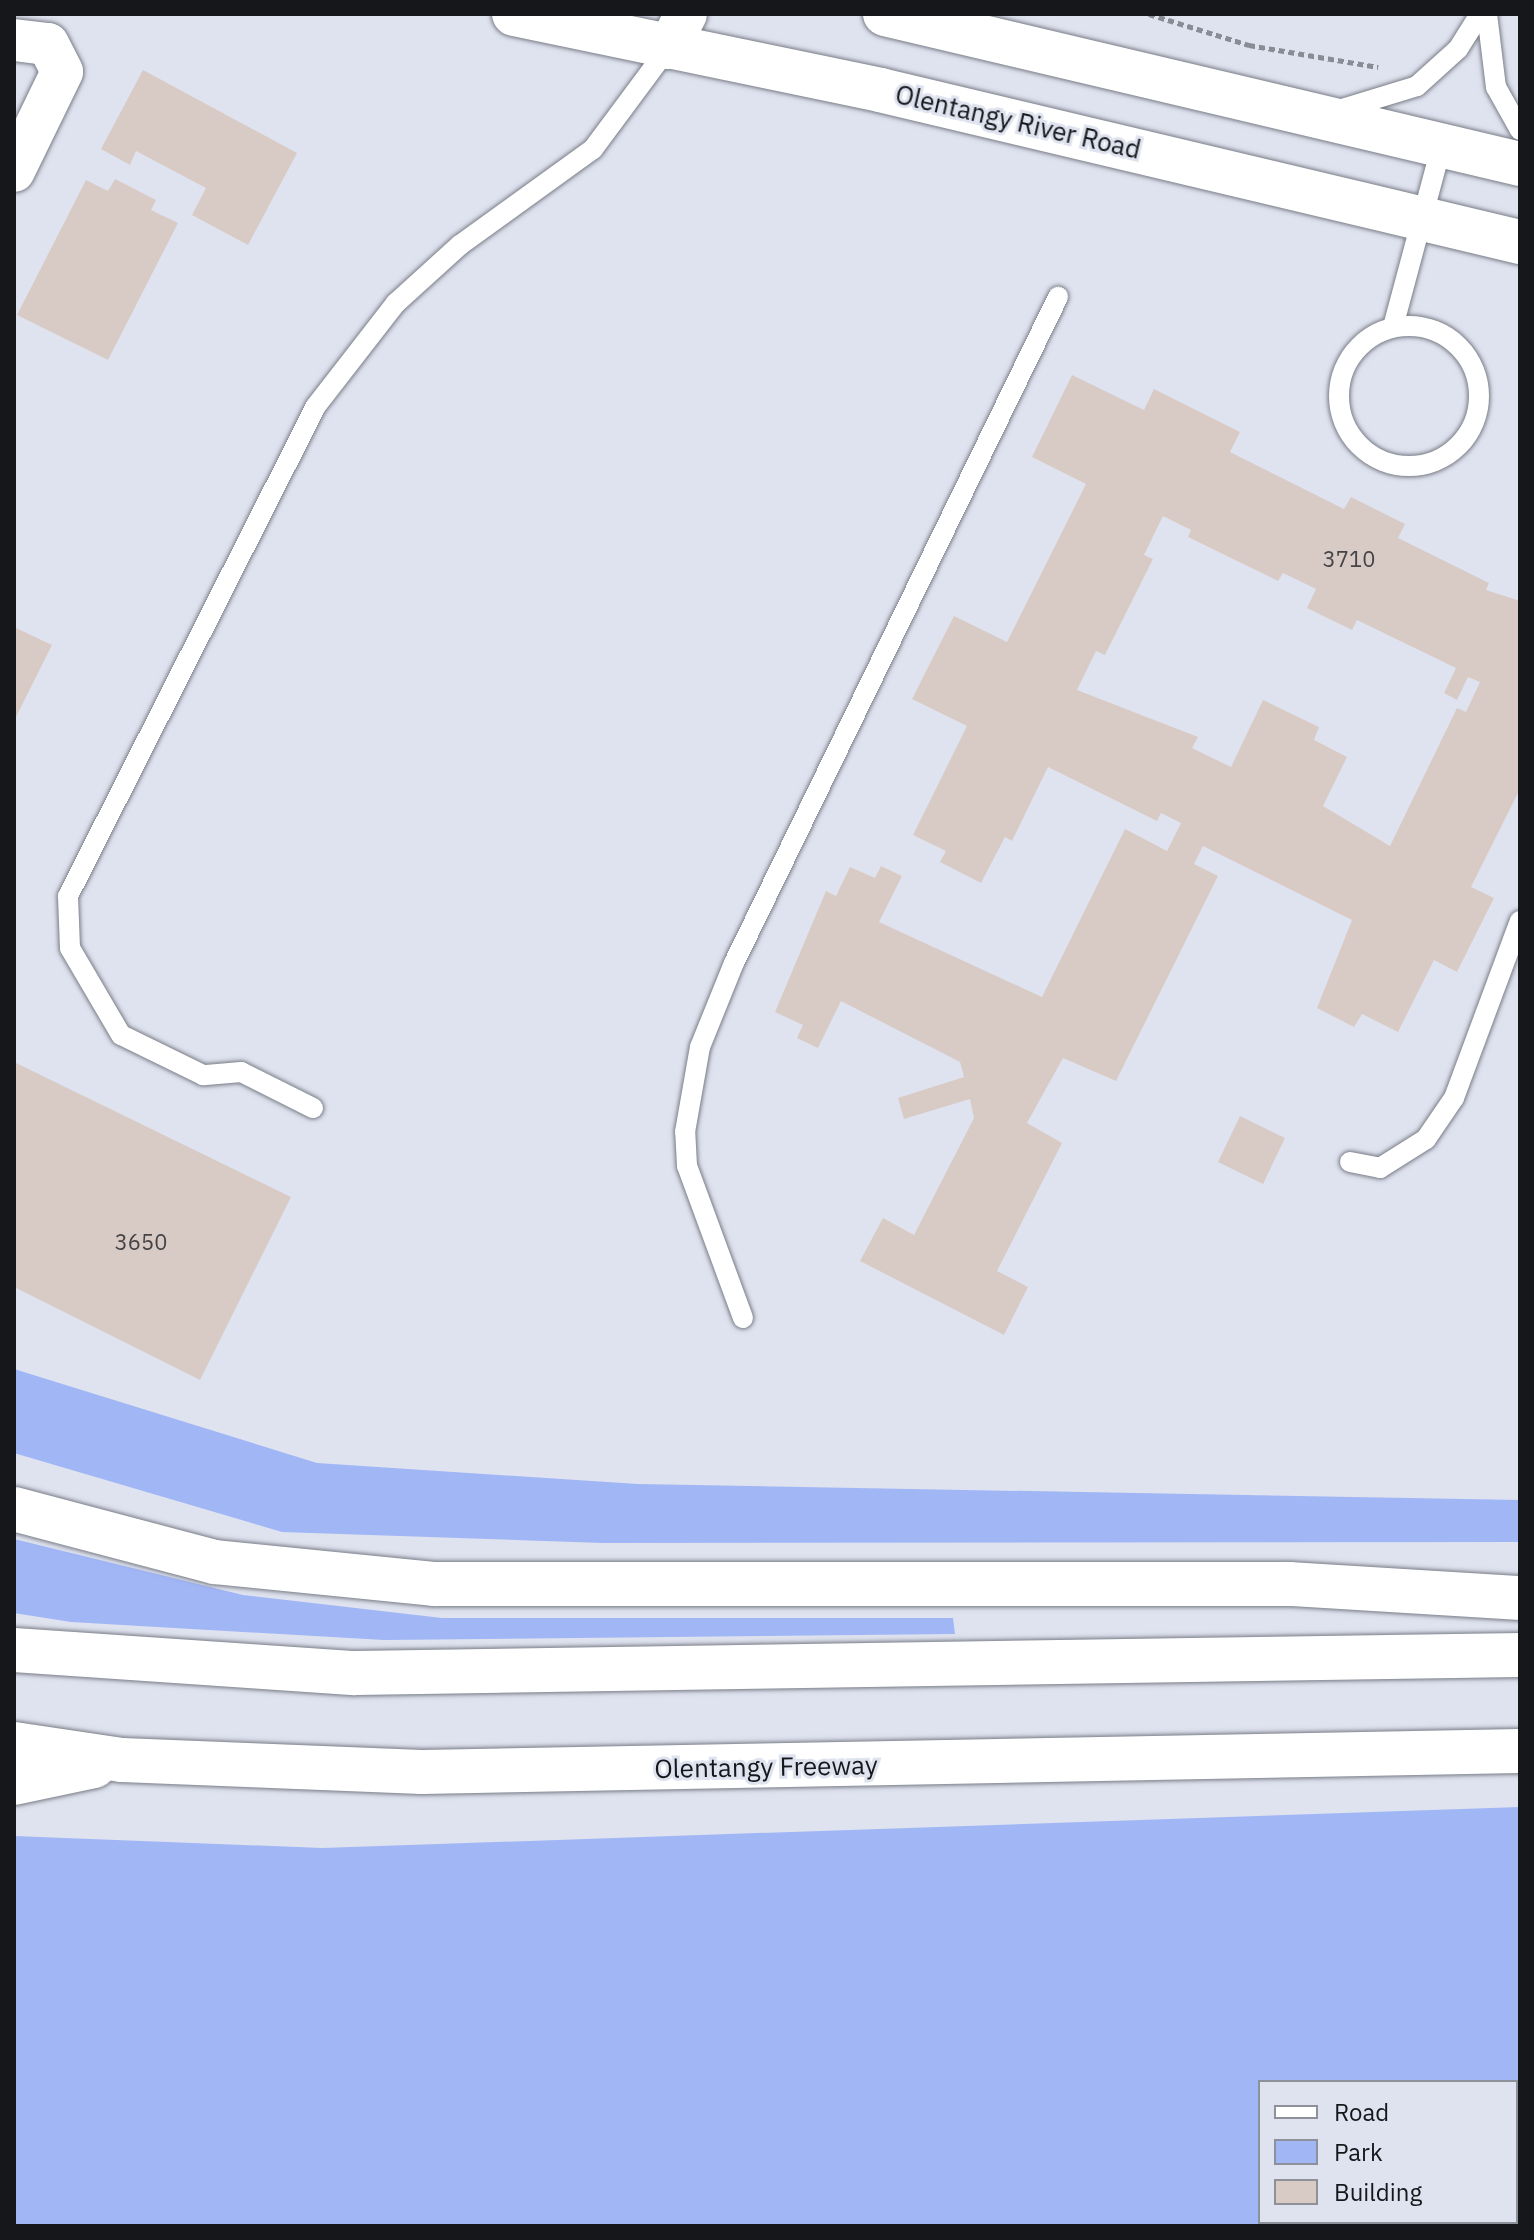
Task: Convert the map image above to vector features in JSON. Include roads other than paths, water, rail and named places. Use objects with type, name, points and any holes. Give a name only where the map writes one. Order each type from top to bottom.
[{"type":"main road","name":"Olentangy River Road","points":[[514,14],[677,31],[1520,242]]},
{"type":"main road","points":[[885,14],[1310,111],[1520,164]]},
{"type":"main road","points":[[14,1509],[215,1562],[434,1584],[1290,1584],[1520,1598]]},
{"type":"main road","points":[[14,1650],[355,1673],[1520,1655]]},
{"type":"main road","name":"Olentangy Freeway","points":[[14,1744],[122,1760],[422,1772],[1520,1751]]},
{"type":"main road","points":[[14,1783],[122,1760]]},
{"type":"street","points":[[14,171],[61,78],[60,59],[38,31]]},
{"type":"lane","points":[[1310,111],[1365,107],[1427,77],[1458,49],[1480,14]]},
{"type":"lane","points":[[1487,14],[1496,87],[1520,130]]},
{"type":"lane","points":[[313,1108],[241,1072],[203,1075],[121,1035],[70,948],[68,902],[85,850],[316,406],[396,303],[460,245],[593,149],[677,31]]},
{"type":"lane","points":[[1393,327],[1437,330],[1469,359],[1478,379],[1480,401],[1463,442],[1426,465],[1382,462],[1348,433],[1340,412],[1338,390],[1352,354],[1393,327],[1419,215],[1442,144]]},
{"type":"lane","points":[[743,1318],[687,1166],[685,1132],[700,1047],[734,963],[1058,297]]},
{"type":"lane","points":[[1350,1162],[1380,1168],[1426,1139],[1454,1098],[1520,921]]}]
